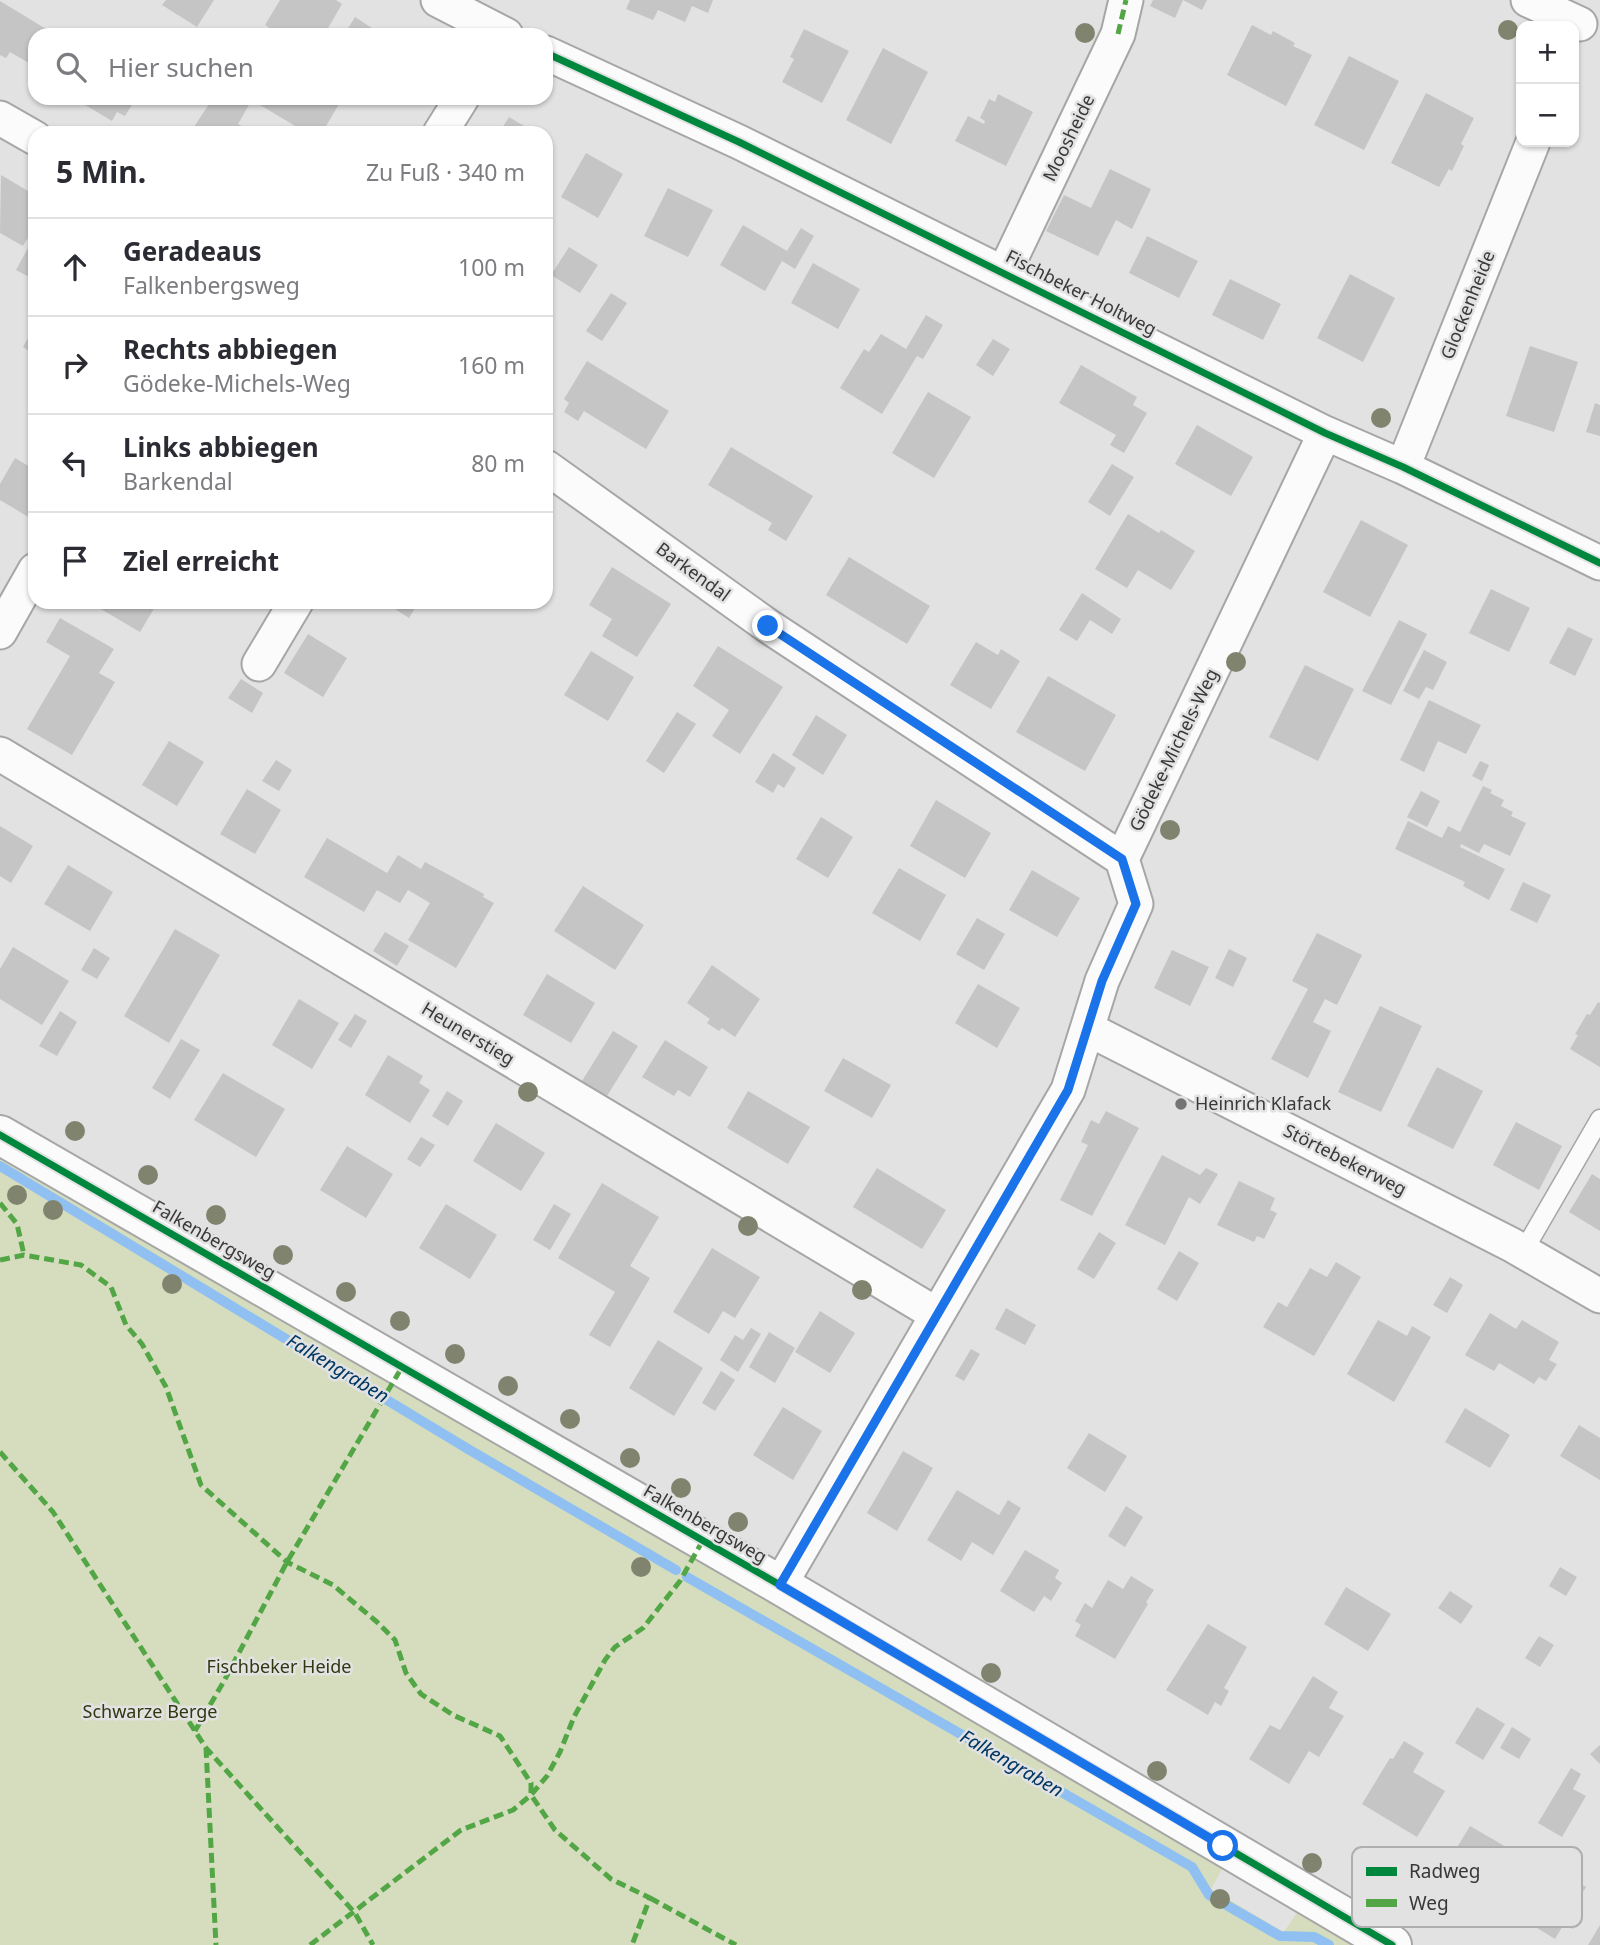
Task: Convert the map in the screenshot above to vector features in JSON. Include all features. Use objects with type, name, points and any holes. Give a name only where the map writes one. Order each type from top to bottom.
[{"type":"street","points":[[438,0],[492,28]]},
{"type":"street","name":"Moosheide","points":[[1004,273],[1118,34],[1126,0]]},
{"type":"street","points":[[1528,0],[1580,21]]},
{"type":"street","name":"Fischbeker Holtweg","points":[[553,56],[739,142],[1325,433],[1403,467],[1600,563]]},
{"type":"street","points":[[444,126],[458,105]]},
{"type":"street","points":[[0,118],[28,134]]},
{"type":"street","name":"Glockenheide","points":[[1403,467],[1531,147]]},
{"type":"street","name":"Gödeke-Michels-Weg","points":[[1122,859],[1325,433]]},
{"type":"street","name":"Barkendal","points":[[553,472],[768,626],[1122,859]]},
{"type":"street","points":[[0,632],[28,582]]},
{"type":"street","points":[[259,664],[292,609]]},
{"type":"street","name":"Heunerstieg","points":[[0,754],[936,1314]]},
{"type":"street","points":[[780,1585],[1068,1090],[1102,981],[1136,904],[1122,859]]},
{"type":"street","name":"Störtebekerweg","points":[[1088,1029],[1523,1252],[1600,1296]]},
{"type":"street","name":"Falkenbergsweg","points":[[0,1135],[780,1585],[1352,1921]]},
{"type":"street","name":"Falkenbergsweg","points":[[1361,1927],[1392,1945]]},
{"type":"lane","points":[[1523,1252],[1600,1119]]},
{"type":"green space","name":"Schwarze Berge","points":[[0,1148],[1225,1864],[1211,1889],[1284,1932],[1300,1908],[1363,1945],[0,1945]]},
{"type":"building","points":[[166,0],[214,0],[197,27],[162,5]]},
{"type":"building","points":[[280,0],[336,0],[342,4],[328,28],[270,28],[265,25]]},
{"type":"building","points":[[630,0],[713,0],[708,13],[692,6],[685,22],[658,10],[653,20],[626,9]]},
{"type":"building","points":[[1153,0],[1183,0],[1175,18],[1150,6]]},
{"type":"building","points":[[1183,0],[1207,0],[1202,10]]},
{"type":"building","points":[[0,1],[44,28],[28,28],[28,62],[10,52],[6,58],[0,55]]},
{"type":"building","points":[[355,17],[372,28],[348,28]]},
{"type":"building","points":[[1252,25],[1271,35],[1273,31],[1295,43],[1293,46],[1312,55],[1286,106],[1227,75]]},
{"type":"building","points":[[804,29],[849,51],[822,103],[782,82],[794,59],[790,57]]},
{"type":"building","points":[[883,48],[928,72],[891,144],[846,120]]},
{"type":"building","points":[[1349,56],[1399,81],[1364,150],[1314,125]]},
{"type":"building","points":[[1426,93],[1474,118],[1452,171],[1449,169],[1439,187],[1391,163]]},
{"type":"building","points":[[998,94],[1033,112],[1006,166],[955,141],[968,116],[984,124],[985,121],[980,118],[989,99],[995,102]]},
{"type":"building","points":[[85,105],[132,105],[125,116],[117,112],[112,121]]},
{"type":"building","points":[[208,105],[249,105],[238,124],[242,126],[195,126]]},
{"type":"building","points":[[260,105],[338,105],[326,126],[295,126]]},
{"type":"building","points":[[509,117],[524,126],[503,126]]},
{"type":"building","points":[[586,153],[623,174],[598,218],[561,197]]},
{"type":"building","points":[[1110,169],[1151,189],[1132,229],[1116,220],[1098,256],[1046,231],[1064,195],[1091,208]]},
{"type":"building","points":[[1,175],[28,191],[28,238],[23,246],[0,233]]},
{"type":"building","points":[[668,188],[713,210],[688,257],[644,236]]},
{"type":"building","points":[[743,225],[787,251],[801,228],[814,236],[795,269],[782,261],[765,291],[720,265]]},
{"type":"building","points":[[1147,236],[1198,261],[1179,298],[1129,273]]},
{"type":"building","points":[[569,247],[598,265],[580,293],[553,276]]},
{"type":"building","points":[[28,248],[28,276],[16,270]]},
{"type":"building","points":[[813,263],[860,289],[838,329],[791,303]]},
{"type":"building","points":[[1350,274],[1395,298],[1363,362],[1317,338]]},
{"type":"building","points":[[1230,279],[1281,304],[1263,340],[1212,315]]},
{"type":"building","points":[[611,293],[627,303],[602,341],[586,331]]},
{"type":"building","points":[[926,315],[943,325],[923,359],[917,356],[882,414],[840,388],[864,349],[869,352],[881,334],[906,349]]},
{"type":"building","points":[[993,339],[1010,349],[993,376],[976,365]]},
{"type":"building","points":[[1530,346],[1578,362],[1554,432],[1506,416]]},
{"type":"building","points":[[587,361],[669,411],[646,449],[584,411],[578,421],[564,412],[569,403],[564,399]]},
{"type":"building","points":[[1081,365],[1137,397],[1133,405],[1147,413],[1124,453],[1110,445],[1116,435],[1059,403]]},
{"type":"building","points":[[928,392],[971,417],[934,478],[892,453]]},
{"type":"building","points":[[1595,403],[1600,405],[1600,436],[1586,432]]},
{"type":"building","points":[[1197,425],[1253,457],[1231,496],[1175,464]]},
{"type":"building","points":[[731,447],[813,496],[786,541],[768,530],[772,523],[708,485]]},
{"type":"building","points":[[15,458],[28,466],[28,517],[0,500],[0,484]]},
{"type":"building","points":[[1112,464],[1134,477],[1110,516],[1088,502]]},
{"type":"building","points":[[1128,514],[1195,551],[1171,590],[1138,570],[1127,588],[1095,569]]},
{"type":"building","points":[[1361,520],[1408,545],[1370,617],[1323,592]]},
{"type":"building","points":[[849,557],[930,606],[907,644],[826,595]]},
{"type":"building","points":[[612,567],[671,604],[637,657],[602,636],[612,619],[589,605]]},
{"type":"building","points":[[1491,589],[1530,608],[1509,652],[1469,633]]},
{"type":"building","points":[[1082,593],[1121,619],[1112,634],[1090,620],[1077,641],[1059,630]]},
{"type":"building","points":[[101,609],[154,609],[140,632]]},
{"type":"building","points":[[395,609],[415,609],[409,618]]},
{"type":"building","points":[[60,618],[114,649],[99,673],[115,682],[72,755],[27,729],[70,656],[46,642]]},
{"type":"building","points":[[1399,620],[1427,634],[1391,705],[1362,691]]},
{"type":"building","points":[[1568,627],[1593,639],[1575,676],[1549,663]]},
{"type":"building","points":[[308,634],[347,658],[323,697],[284,673]]},
{"type":"building","points":[[976,642],[998,655],[1001,649],[1020,661],[991,709],[950,685]]},
{"type":"building","points":[[718,646],[783,687],[740,754],[712,736],[729,710],[693,686]]},
{"type":"building","points":[[1424,650],[1447,662],[1433,690],[1426,687],[1419,699],[1403,691]]},
{"type":"building","points":[[591,651],[634,677],[608,721],[564,695]]},
{"type":"building","points":[[1305,665],[1354,689],[1318,761],[1269,737]]},
{"type":"building","points":[[1048,676],[1116,715],[1085,771],[1016,732]]},
{"type":"building","points":[[241,679],[263,693],[252,713],[228,698]]},
{"type":"building","points":[[1429,700],[1481,725],[1466,754],[1438,741],[1424,772],[1400,760]]},
{"type":"building","points":[[677,712],[696,724],[664,773],[646,761]]},
{"type":"building","points":[[816,715],[847,735],[823,775],[792,755]]},
{"type":"building","points":[[169,741],[204,762],[177,806],[142,785]]},
{"type":"building","points":[[773,753],[796,768],[784,788],[778,784],[773,793],[755,782]]},
{"type":"building","points":[[276,760],[292,770],[279,791],[262,781]]},
{"type":"building","points":[[1480,761],[1489,765],[1482,781],[1472,776]]},
{"type":"building","points":[[1483,786],[1504,800],[1501,806],[1513,812],[1511,816],[1526,823],[1510,856],[1484,844],[1479,853],[1461,844],[1460,847],[1505,869],[1489,900],[1463,886],[1465,882],[1395,849],[1408,821],[1442,838],[1448,826],[1460,832]]},
{"type":"building","points":[[247,789],[281,810],[255,854],[220,834]]},
{"type":"building","points":[[1421,791],[1440,801],[1427,827],[1407,817]]},
{"type":"building","points":[[936,800],[991,833],[965,878],[910,846]]},
{"type":"building","points":[[821,817],[853,837],[828,878],[796,859]]},
{"type":"building","points":[[0,826],[33,846],[11,883],[0,876]]},
{"type":"building","points":[[327,838],[387,873],[398,855],[421,869],[425,862],[484,894],[483,897],[494,903],[456,968],[408,940],[430,903],[408,890],[400,903],[377,890],[364,912],[304,877]]},
{"type":"building","points":[[68,865],[113,892],[90,931],[44,904]]},
{"type":"building","points":[[899,868],[946,895],[920,941],[872,913]]},
{"type":"building","points":[[1032,870],[1080,898],[1057,937],[1009,910]]},
{"type":"building","points":[[1523,882],[1551,895],[1537,923],[1510,910]]},
{"type":"building","points":[[583,886],[644,925],[615,970],[554,931]]},
{"type":"building","points":[[977,918],[1005,934],[984,970],[956,954]]},
{"type":"building","points":[[175,929],[220,955],[169,1043],[124,1016]]},
{"type":"building","points":[[385,932],[409,946],[397,966],[373,951]]},
{"type":"building","points":[[1317,933],[1362,955],[1337,1005],[1325,999],[1313,1022],[1331,1031],[1308,1078],[1271,1059],[1308,989],[1292,981]]},
{"type":"building","points":[[13,947],[69,981],[42,1025],[0,999],[0,969]]},
{"type":"building","points":[[94,948],[110,958],[97,979],[81,970]]},
{"type":"building","points":[[1229,949],[1247,958],[1233,987],[1215,978]]},
{"type":"building","points":[[1172,950],[1209,967],[1190,1006],[1154,988]]},
{"type":"building","points":[[712,965],[760,999],[735,1037],[722,1028],[719,1031],[707,1023],[710,1019],[687,1003]]},
{"type":"building","points":[[547,974],[595,1003],[571,1043],[523,1015]]},
{"type":"building","points":[[978,984],[1020,1008],[997,1048],[955,1023]]},
{"type":"building","points":[[299,999],[339,1023],[312,1069],[272,1045]]},
{"type":"building","points":[[1598,1002],[1600,1067],[1570,1049],[1578,1035],[1575,1034]]},
{"type":"building","points":[[1380,1006],[1422,1026],[1381,1112],[1338,1092]]},
{"type":"building","points":[[60,1011],[77,1022],[57,1056],[39,1046]]},
{"type":"building","points":[[355,1014],[367,1021],[351,1048],[338,1040]]},
{"type":"building","points":[[613,1031],[638,1046],[607,1096],[582,1081]]},
{"type":"building","points":[[181,1039],[200,1050],[170,1099],[152,1088]]},
{"type":"building","points":[[665,1040],[708,1067],[690,1097],[678,1090],[674,1096],[642,1077]]},
{"type":"building","points":[[388,1055],[423,1076],[419,1083],[430,1090],[410,1123],[365,1095]]},
{"type":"building","points":[[843,1058],[891,1085],[872,1118],[824,1091]]},
{"type":"building","points":[[1437,1067],[1483,1091],[1453,1149],[1407,1126]]},
{"type":"building","points":[[223,1073],[285,1109],[256,1157],[194,1120]]},
{"type":"building","points":[[447,1091],[463,1101],[448,1126],[432,1116]]},
{"type":"building","points":[[748,1091],[810,1127],[788,1164],[727,1128]]},
{"type":"building","points":[[1106,1111],[1139,1128],[1092,1216],[1060,1200],[1088,1145],[1081,1142],[1091,1120],[1099,1124]]},
{"type":"building","points":[[1516,1122],[1562,1146],[1539,1190],[1493,1165]]},
{"type":"building","points":[[496,1123],[545,1153],[521,1191],[473,1161]]},
{"type":"building","points":[[421,1137],[435,1145],[420,1167],[407,1159]]},
{"type":"building","points":[[347,1146],[393,1174],[366,1218],[320,1190]]},
{"type":"building","points":[[1162,1155],[1200,1175],[1206,1168],[1218,1174],[1200,1204],[1189,1197],[1165,1245],[1125,1225]]},
{"type":"building","points":[[877,1168],[946,1210],[922,1249],[853,1207]]},
{"type":"building","points":[[1592,1174],[1600,1179],[1600,1231],[1569,1212]]},
{"type":"building","points":[[1239,1181],[1275,1198],[1270,1210],[1277,1213],[1264,1239],[1257,1236],[1254,1242],[1217,1225]]},
{"type":"building","points":[[602,1183],[659,1217],[630,1266],[650,1278],[610,1347],[589,1335],[615,1292],[558,1258]]},
{"type":"building","points":[[446,1204],[497,1235],[470,1279],[419,1248]]},
{"type":"building","points":[[554,1204],[571,1214],[550,1250],[533,1240]]},
{"type":"building","points":[[1099,1232],[1116,1243],[1094,1279],[1077,1269]]},
{"type":"building","points":[[712,1248],[760,1277],[735,1318],[723,1311],[709,1334],[673,1312]]},
{"type":"building","points":[[1179,1251],[1199,1263],[1177,1301],[1157,1289]]},
{"type":"building","points":[[1336,1262],[1361,1277],[1314,1356],[1263,1327],[1278,1302],[1287,1307],[1310,1268],[1327,1277]]},
{"type":"building","points":[[1450,1277],[1463,1285],[1447,1313],[1433,1305]]},
{"type":"building","points":[[1006,1308],[1036,1325],[1025,1345],[995,1329]]},
{"type":"building","points":[[820,1311],[855,1333],[830,1373],[795,1352]]},
{"type":"building","points":[[1490,1313],[1516,1329],[1522,1320],[1559,1342],[1549,1360],[1557,1364],[1546,1381],[1539,1377],[1534,1384],[1499,1363],[1494,1371],[1465,1355]]},
{"type":"building","points":[[1378,1320],[1407,1336],[1412,1326],[1431,1337],[1394,1402],[1347,1374]]},
{"type":"building","points":[[751,1328],[761,1334],[738,1372],[720,1360],[735,1335],[743,1340]]},
{"type":"building","points":[[769,1332],[795,1348],[775,1383],[749,1367]]},
{"type":"building","points":[[658,1340],[703,1368],[674,1416],[629,1388]]},
{"type":"building","points":[[971,1349],[980,1354],[964,1381],[955,1376]]},
{"type":"building","points":[[721,1371],[735,1380],[715,1411],[702,1403]]},
{"type":"building","points":[[783,1407],[822,1431],[793,1480],[753,1455]]},
{"type":"building","points":[[1465,1408],[1510,1435],[1490,1468],[1445,1442]]},
{"type":"building","points":[[1579,1425],[1600,1438],[1600,1480],[1560,1456]]},
{"type":"building","points":[[1089,1433],[1127,1456],[1105,1492],[1067,1468]]},
{"type":"building","points":[[903,1451],[933,1468],[897,1531],[867,1513]]},
{"type":"building","points":[[957,1490],[999,1515],[1008,1500],[1021,1508],[993,1555],[972,1542],[961,1561],[927,1540]]},
{"type":"building","points":[[1126,1506],[1143,1517],[1125,1547],[1108,1536]]},
{"type":"building","points":[[1025,1550],[1059,1570],[1055,1578],[1062,1583],[1051,1601],[1044,1596],[1034,1612],[1000,1591]]},
{"type":"building","points":[[1560,1567],[1577,1577],[1566,1596],[1549,1586]]},
{"type":"building","points":[[1131,1576],[1154,1590],[1115,1659],[1075,1636],[1081,1625],[1075,1621],[1085,1603],[1092,1608],[1108,1580],[1123,1589]]},
{"type":"building","points":[[1346,1587],[1391,1614],[1368,1651],[1324,1624]]},
{"type":"building","points":[[1450,1591],[1473,1606],[1461,1624],[1438,1608]]},
{"type":"building","points":[[1208,1624],[1247,1647],[1224,1688],[1229,1691],[1221,1706],[1215,1702],[1208,1715],[1166,1690]]},
{"type":"building","points":[[1539,1636],[1554,1645],[1540,1667],[1525,1658]]},
{"type":"building","points":[[1313,1676],[1338,1692],[1329,1708],[1344,1716],[1319,1757],[1309,1751],[1289,1784],[1249,1759],[1270,1725],[1280,1730]]},
{"type":"building","points":[[1477,1707],[1505,1724],[1483,1760],[1455,1743]]},
{"type":"building","points":[[1512,1727],[1531,1739],[1519,1759],[1500,1748]]},
{"type":"building","points":[[1404,1741],[1424,1753],[1413,1772],[1445,1791],[1417,1837],[1362,1804],[1390,1758],[1393,1759]]},
{"type":"building","points":[[1600,1745],[1600,1764],[1590,1754]]},
{"type":"building","points":[[1571,1768],[1581,1774],[1573,1789],[1586,1796],[1562,1837],[1538,1823]]},
{"type":"building","points":[[1470,1826],[1506,1847],[1457,1847]]},
{"type":"building","points":[[1600,1925],[1600,1945],[1588,1945]]},
{"type":"building","points":[[1535,1927],[1562,1927],[1555,1939]]},
{"type":"waterway","name":"Falkengraben","points":[[0,1166],[468,1449],[676,1570]]},
{"type":"waterway","name":"Falkengraben","points":[[687,1577],[1192,1867],[1209,1895],[1280,1936],[1314,1937],[1329,1945]]},
{"type":"marked path","points":[[1118,34],[1126,0]]},
{"type":"marked path","points":[[0,1203],[17,1224],[24,1255]]},
{"type":"marked path","points":[[0,1260],[24,1255],[81,1265],[111,1287],[126,1325],[142,1344],[166,1387],[201,1485],[287,1562],[333,1585],[377,1622],[395,1640],[406,1673],[421,1694],[453,1715],[500,1736],[531,1783],[531,1795],[555,1830],[611,1879],[650,1898],[632,1945]]},
{"type":"marked path","points":[[195,1731],[287,1562],[402,1367]]},
{"type":"marked path","points":[[0,1452],[53,1512],[206,1748],[355,1913],[373,1945]]},
{"type":"marked path","points":[[310,1945],[461,1830],[513,1810],[531,1795],[547,1776],[574,1717],[605,1660],[615,1647],[643,1628],[680,1581],[703,1540]]},
{"type":"marked path","points":[[206,1748],[216,1945]]},
{"type":"marked path","points":[[650,1898],[736,1945]]},
{"type":"cycle path","points":[[553,56],[739,142],[1325,433],[1403,467],[1600,563]]},
{"type":"cycle path","points":[[0,1135],[780,1585],[1352,1921]]},
{"type":"cycle path","points":[[1361,1927],[1392,1945]]},
{"type":"place","name":"Heinrich Klafack","points":[[1181,1104]]},
{"type":"route","points":[[768,626],[1122,859],[1136,904],[1102,981],[1068,1090],[780,1585],[1223,1846]]},
{"type":"park label","name":"Fischbeker Heide","points":[[279,1667]]}]
